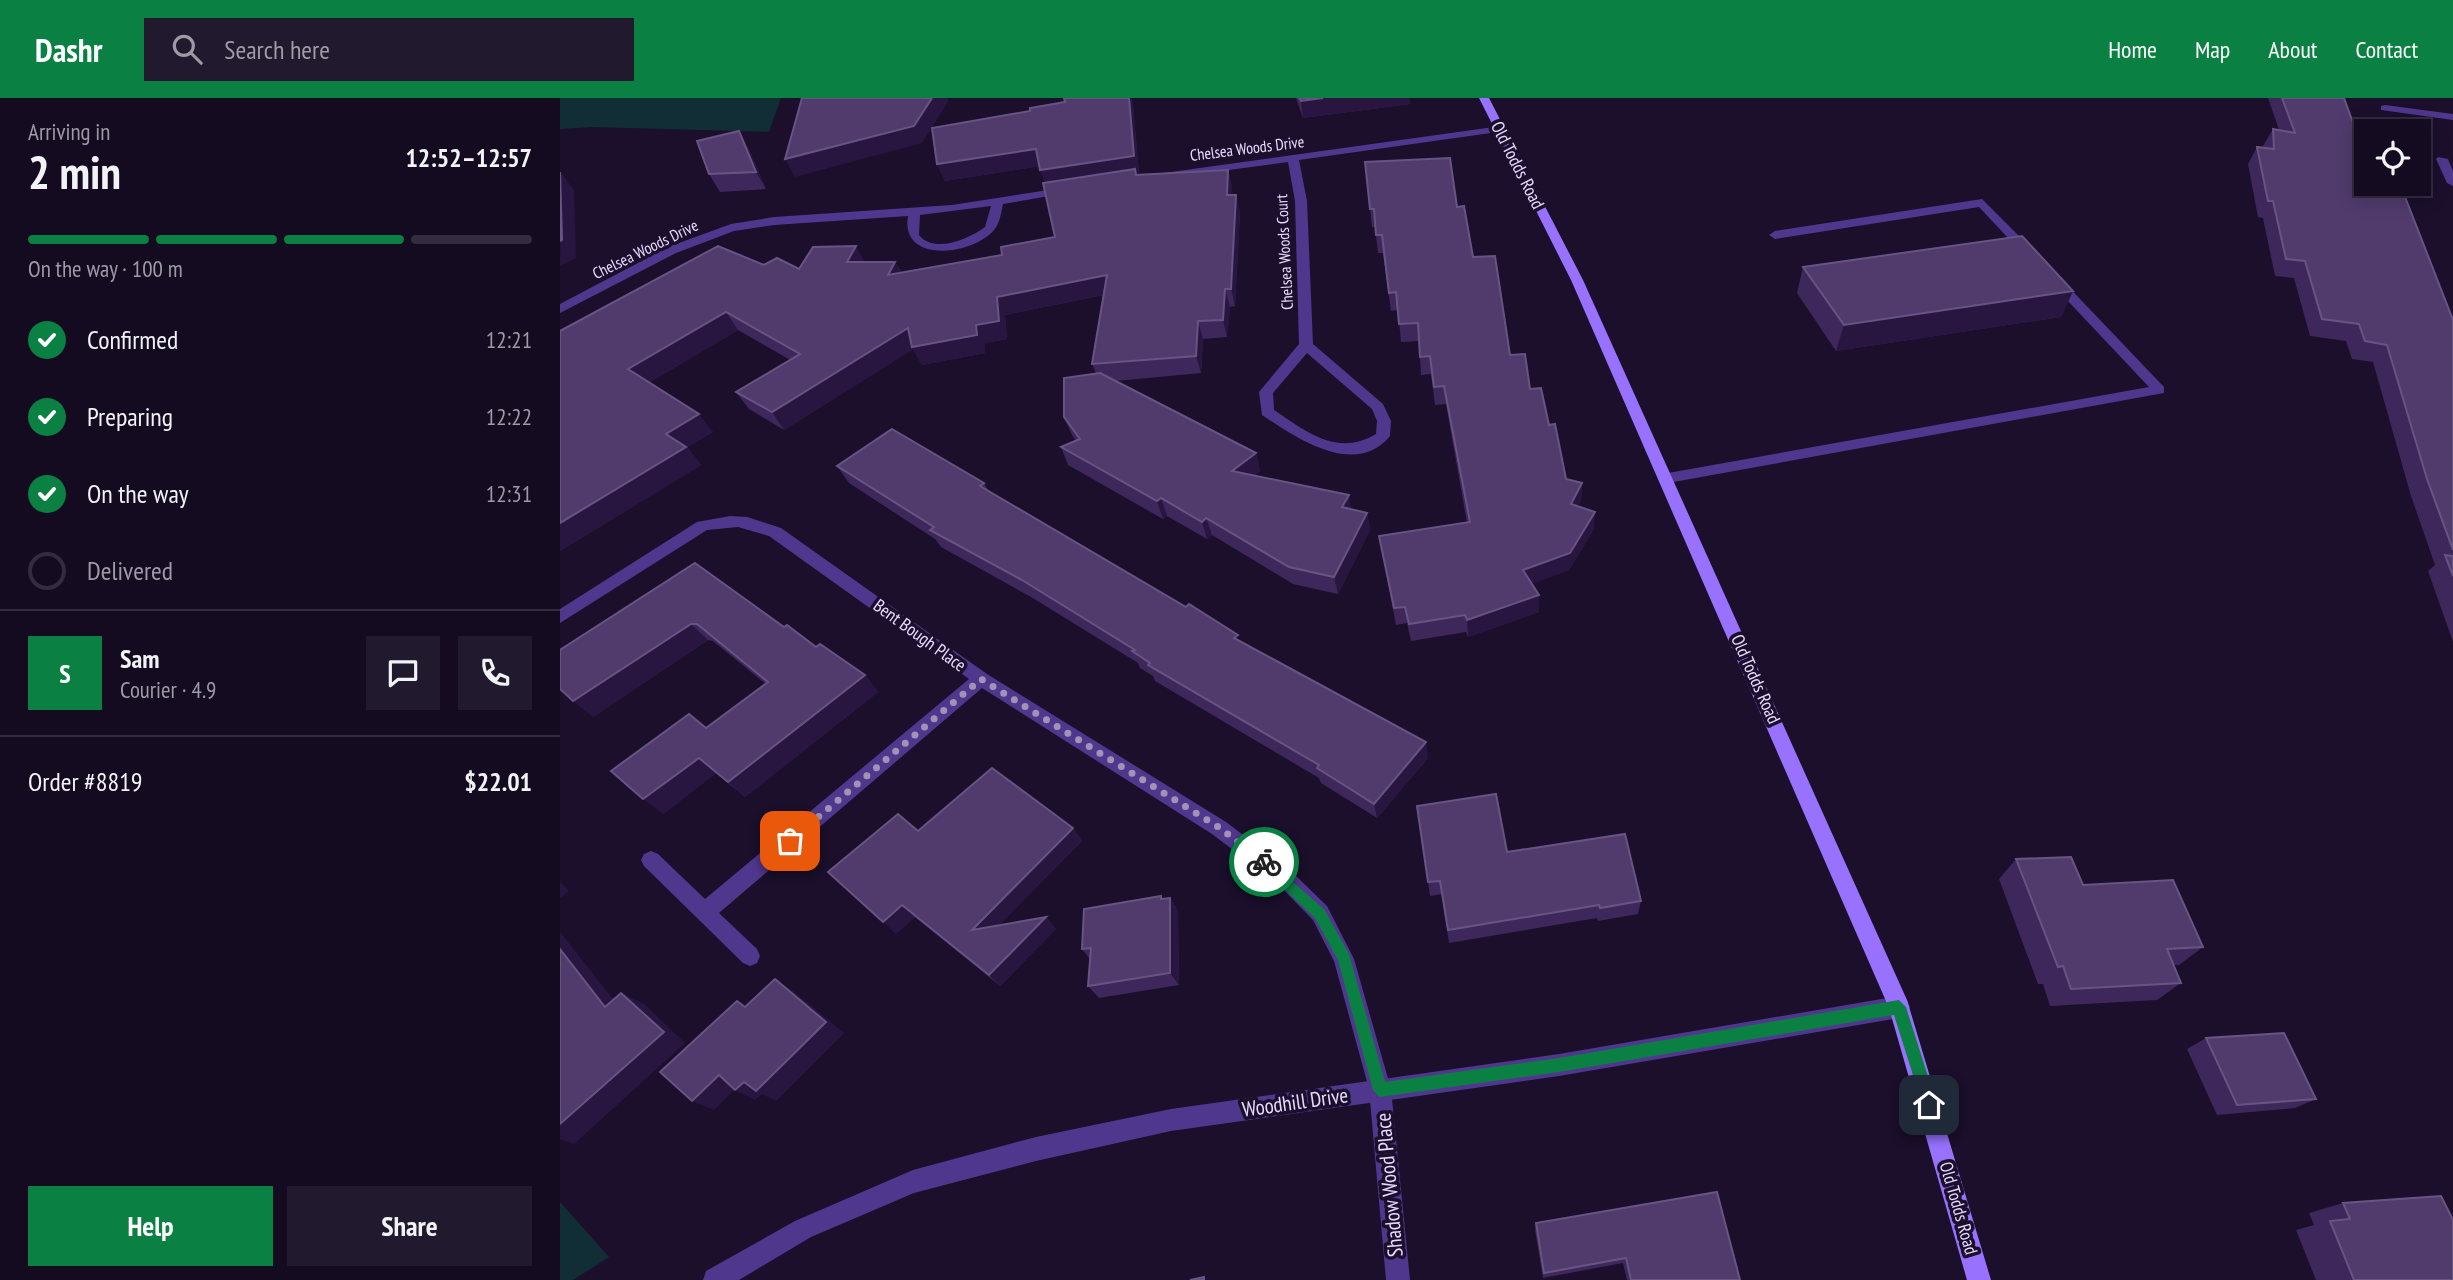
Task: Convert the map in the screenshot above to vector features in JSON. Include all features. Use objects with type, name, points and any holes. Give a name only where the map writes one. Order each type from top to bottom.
[{"type":"main road","name":"Old Todds Road","points":[[1483,98],[1577,281],[1668,478],[1899,1007],[1979,1280]]},
{"type":"street","points":[[2385,108],[2453,117]]},
{"type":"street","name":"Chelsea Woods Drive","points":[[1152,177],[1501,129]]},
{"type":"street","name":"Chelsea Woods Court","points":[[1293,159],[1301,201],[1306,345]]},
{"type":"street","points":[[2442,159],[2453,183]]},
{"type":"street","name":"Chelsea Woods Drive","points":[[560,309],[672,250],[731,228],[774,221],[914,213],[1085,187]]},
{"type":"street","points":[[914,213],[912,234],[916,240],[933,246],[946,246],[982,235],[990,228],[997,202]]},
{"type":"street","points":[[1668,478],[2159,390],[1982,203],[1775,235]]},
{"type":"street","points":[[1306,345],[1378,407],[1384,421],[1383,436],[1371,445],[1335,449],[1317,443],[1267,412],[1266,392],[1306,345]]},
{"type":"street","name":"Bent Bough Place","points":[[560,617],[702,526],[727,519],[751,521],[775,532],[981,679],[1220,828],[1285,878],[1320,913],[1344,959],[1380,1090]]},
{"type":"street","points":[[705,912],[981,679]]},
{"type":"street","points":[[651,860],[750,957]]},
{"type":"street","name":"Woodhill Drive","points":[[715,1280],[803,1229],[913,1182],[1036,1149],[1171,1120],[1559,1065],[1899,1007]]},
{"type":"street","name":"Shadow Wood Place","points":[[1380,1090],[1398,1280]]},
{"type":"shaded area","points":[[560,98],[781,98],[769,132],[593,127],[560,129]]},
{"type":"shaded area","points":[[560,1202],[609,1257],[573,1280],[560,1280]]},
{"type":"building","points":[[802,98],[932,98],[914,126],[785,159]]},
{"type":"building","points":[[1064,98],[1129,98],[1134,156],[1040,170],[1036,149],[937,164],[932,128],[1030,111],[1030,108],[1065,102]]},
{"type":"building","points":[[1299,98],[1323,98],[1301,101]]},
{"type":"building","points":[[2282,98],[2344,98],[2354,126],[2354,196],[2405,196],[2453,320],[2453,550],[2427,479],[2387,345],[2365,341],[2359,324],[2322,319],[2305,261],[2286,259],[2273,201],[2268,201],[2257,147],[2274,149],[2273,129],[2295,133]]},
{"type":"building","points":[[739,131],[756,172],[709,174],[697,141]]},
{"type":"building","points":[[1450,158],[1457,207],[1464,206],[1473,257],[1495,256],[1510,355],[1525,354],[1530,389],[1541,388],[1549,425],[1555,424],[1566,479],[1582,483],[1571,504],[1595,512],[1570,553],[1523,570],[1539,595],[1467,620],[1465,615],[1409,624],[1405,607],[1394,608],[1379,536],[1470,522],[1444,386],[1434,387],[1430,356],[1420,357],[1418,323],[1399,324],[1396,292],[1389,293],[1382,235],[1376,235],[1365,162]]},
{"type":"building","points":[[1135,169],[1136,175],[1228,170],[1227,195],[1236,195],[1231,289],[1225,289],[1223,320],[1198,321],[1196,356],[1092,364],[1107,275],[997,297],[999,321],[976,325],[977,335],[912,347],[908,328],[772,412],[736,392],[800,354],[726,312],[628,369],[699,414],[666,434],[686,447],[560,523],[560,331],[718,246],[764,265],[777,258],[799,269],[813,247],[856,246],[847,262],[895,262],[888,275],[1002,255],[1001,247],[1055,237],[1043,183]]},
{"type":"building","points":[[560,172],[562,240],[560,241]]},
{"type":"building","points":[[2022,236],[2073,291],[1844,325],[1803,267]]},
{"type":"building","points":[[1100,373],[1256,453],[1232,471],[1349,495],[1342,507],[1367,513],[1334,577],[1289,567],[1206,518],[1202,522],[1161,498],[1157,501],[1061,447],[1080,439],[1064,417],[1064,378]]},
{"type":"building","points":[[892,429],[984,483],[980,486],[1186,607],[1189,604],[1238,635],[1234,638],[1426,742],[1374,804],[1317,768],[1319,765],[1148,665],[1150,663],[1132,651],[1135,650],[1022,580],[930,530],[934,527],[837,466]]},
{"type":"building","points":[[2445,555],[2453,556],[2453,576]]},
{"type":"building","points":[[695,563],[784,627],[787,625],[816,647],[820,644],[865,675],[728,782],[699,758],[643,799],[611,771],[689,714],[706,728],[768,682],[697,624],[691,624],[573,701],[560,689],[560,650]]},
{"type":"building","points":[[992,768],[1073,828],[972,930],[1046,917],[989,975],[902,905],[883,922],[828,872],[898,814],[918,831]]},
{"type":"building","points":[[1496,794],[1507,852],[1625,834],[1641,901],[1600,908],[1599,905],[1448,930],[1440,881],[1428,882],[1417,806]]},
{"type":"building","points":[[2071,857],[2083,885],[2173,880],[2203,947],[2167,949],[2181,983],[2071,989],[2063,966],[2058,967],[2016,859]]},
{"type":"building","points":[[1161,896],[1161,899],[1170,898],[1170,973],[1088,986],[1091,948],[1082,949],[1084,909]]},
{"type":"building","points":[[560,949],[605,1007],[621,993],[664,1032],[560,1124]]},
{"type":"building","points":[[775,979],[826,1022],[756,1091],[744,1082],[735,1090],[719,1075],[692,1101],[660,1072],[737,1001],[745,1007]]},
{"type":"building","points":[[2284,1033],[2316,1099],[2237,1105],[2206,1038]]},
{"type":"building","points":[[1717,1192],[1740,1280],[1631,1280],[1626,1258],[1544,1273],[1536,1223]]},
{"type":"building","points":[[2441,1196],[2453,1220],[2453,1280],[2354,1280],[2330,1221],[2350,1219],[2343,1203]]},
{"type":"way so far","points":[[790,841],[981,679],[1220,828],[1264,862]]},
{"type":"route","points":[[1264,862],[1285,878],[1320,913],[1344,959],[1380,1090],[1559,1065],[1899,1007],[1929,1105]]}]
